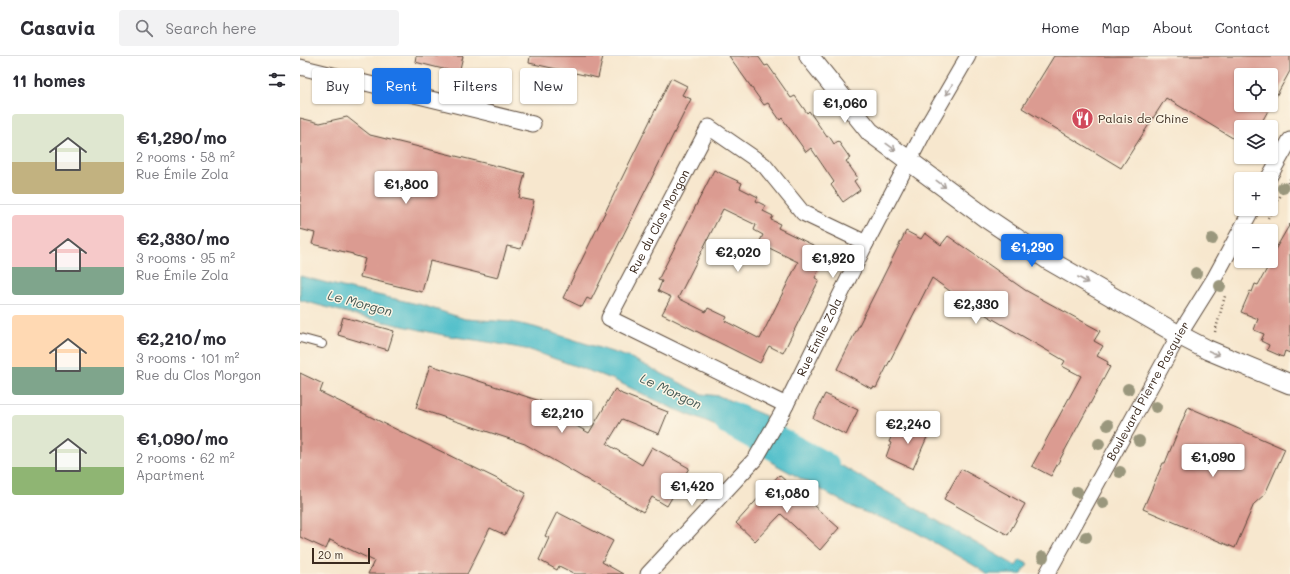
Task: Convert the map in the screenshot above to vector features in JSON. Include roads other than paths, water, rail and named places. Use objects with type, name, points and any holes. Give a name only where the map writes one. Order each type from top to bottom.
[{"type":"street","points":[[809,56],[870,132],[910,160],[986,218],[1050,261],[1179,335],[1208,350],[1290,384]]},
{"type":"street","name":"Rue Émile Zola","points":[[648,574],[756,458],[784,408],[866,243],[925,130],[968,56]]},
{"type":"street","points":[[300,67],[532,124]]},
{"type":"street","name":"Rue du Clos Morgon","points":[[784,408],[610,318],[709,127],[764,165],[803,213],[866,243]]},
{"type":"street","points":[[1272,172],[1290,140]]},
{"type":"street","name":"Boulevard Pierre Pasquier","points":[[1047,574],[1179,335],[1214,279],[1248,216]]},
{"type":"lane","points":[[300,338],[322,344]]},
{"type":"water","points":[[300,276],[422,305],[465,319],[511,322],[534,327],[631,358],[702,394],[719,396],[766,416],[763,422],[774,427],[761,451],[750,446],[747,439],[670,407],[612,379],[530,350],[443,335],[358,316],[300,300]]},
{"type":"water","points":[[788,435],[1016,566],[1020,560],[1028,564],[1022,574],[987,574],[914,531],[856,509],[771,462]]},
{"type":"waterway","name":"Le Morgon","points":[[731,419],[823,469]]},
{"type":"place","name":"Palais de Chine","points":[[1082,119]]}]
